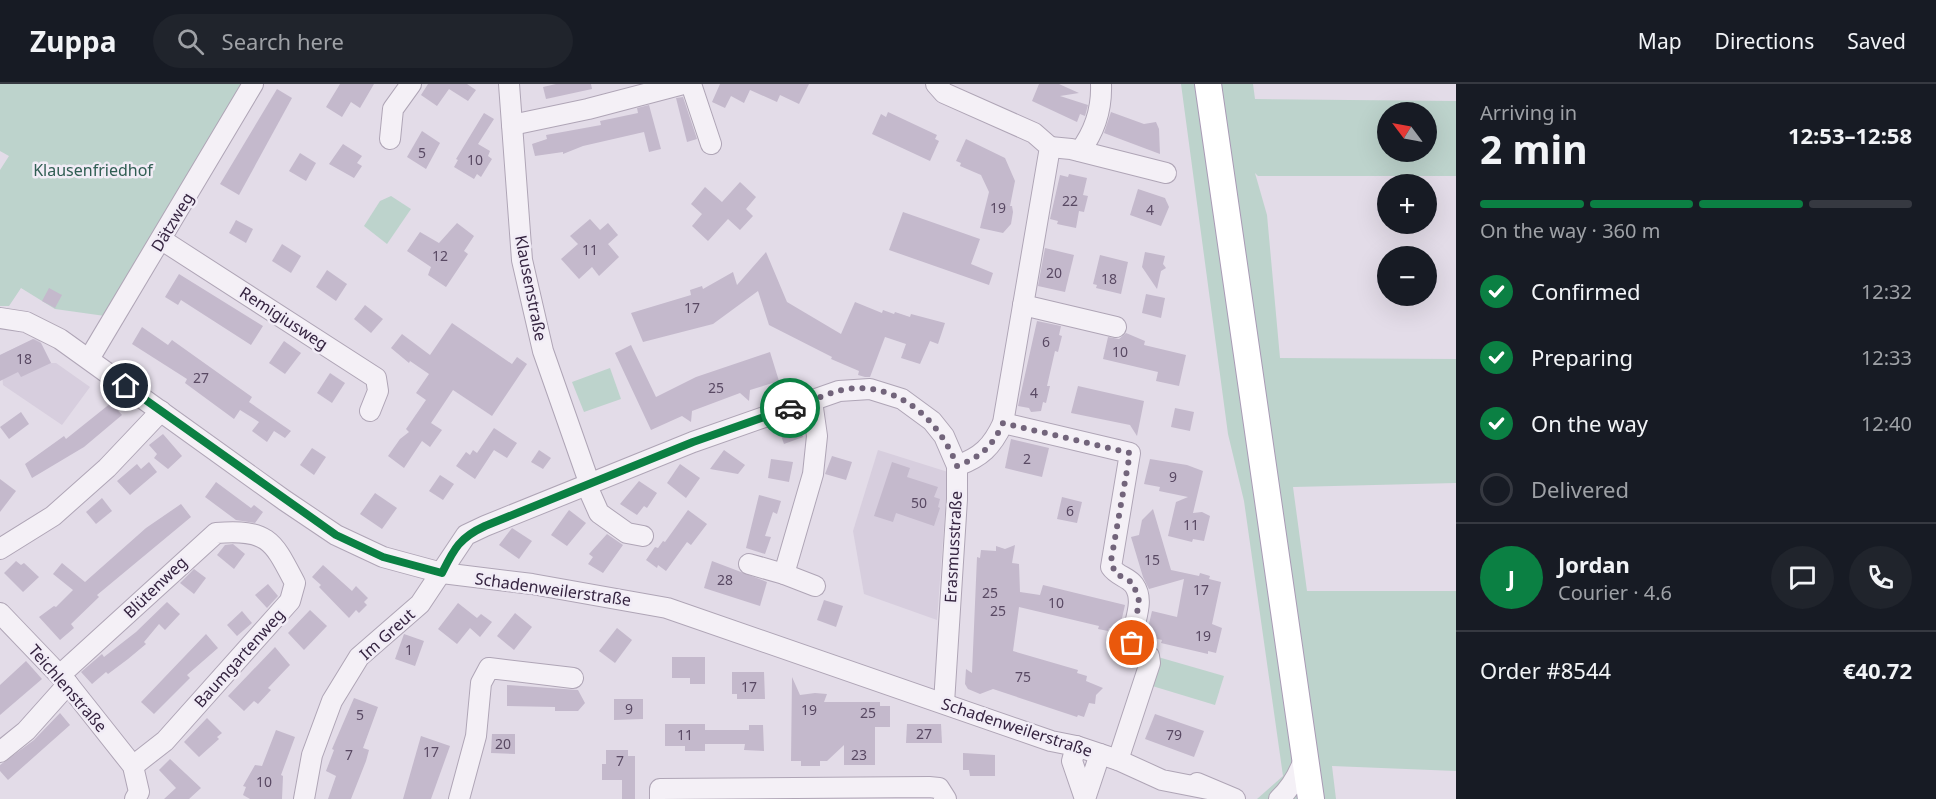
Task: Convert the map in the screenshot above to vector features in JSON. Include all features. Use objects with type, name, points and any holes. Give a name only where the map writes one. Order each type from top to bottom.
[{"type":"main road","points":[[1208,84],[1311,799]]},
{"type":"street","name":"Dätzweg","points":[[89,359],[253,84]]},
{"type":"street","points":[[390,139],[393,109],[411,84]]},
{"type":"street","name":"Klausenstraße","points":[[509,84],[522,260],[543,351],[588,485]]},
{"type":"street","points":[[512,126],[588,110],[683,84]]},
{"type":"street","points":[[691,84],[711,144]]},
{"type":"street","points":[[936,84],[944,93],[1034,133],[1050,147],[1166,173]]},
{"type":"street","points":[[1080,152],[1097,122],[1101,104],[1101,84]]},
{"type":"street","points":[[957,466],[981,456],[990,448],[1003,423],[1050,147]]},
{"type":"street","name":"Remigiusweg","points":[[162,240],[375,378],[378,391],[370,411]]},
{"type":"street","points":[[1023,304],[1116,327]]},
{"type":"street","name":"Schadenweilerstraße","points":[[0,318],[12,319],[44,330],[89,359],[336,535],[383,557],[442,573],[532,584],[667,608],[1052,741],[1109,757],[1162,780],[1208,789],[1235,799]]},
{"type":"street","name":"Erasmusstraße","points":[[442,573],[454,550],[466,535],[693,442],[839,390],[870,389],[902,399],[932,421],[944,436],[957,466],[957,499],[944,703]]},
{"type":"street","points":[[784,574],[813,474],[817,436],[812,401]]},
{"type":"street","points":[[0,549],[53,516],[107,468],[161,411]]},
{"type":"street","points":[[1003,423],[1130,453],[1111,567],[1115,573],[1133,583],[1136,590],[1139,601],[1132,643],[1134,647],[1145,652],[1150,663],[1109,757],[1085,799],[1072,761],[1076,746]]},
{"type":"street","points":[[588,485],[599,513],[627,533],[643,536]]},
{"type":"street","name":"Blütenweg","points":[[0,752],[26,730],[64,680],[206,539],[216,533],[231,532],[263,538]]},
{"type":"street","name":"Baumgartenweg","points":[[133,766],[165,741],[290,602],[295,583],[277,547],[263,538]]},
{"type":"street","points":[[749,564],[814,586]]},
{"type":"street","name":"Im Greut","points":[[304,799],[312,755],[332,701],[359,657],[420,604],[442,573]]},
{"type":"street","name":"Teichlenstraße","points":[[0,613],[64,680],[133,766]]},
{"type":"street","points":[[459,799],[476,736],[481,683],[489,668],[573,678]]},
{"type":"street","points":[[1279,799],[1300,774],[1305,757]]},
{"type":"street","points":[[133,766],[139,792],[135,799]]},
{"type":"street","points":[[660,799],[660,789],[929,787],[939,788],[946,799]]},
{"type":"shaded area","points":[[38,337],[51,363],[56,363],[90,387],[62,425],[3,385],[0,355]]},
{"type":"shaded area","points":[[878,450],[948,472],[937,620],[864,594],[853,531]]},
{"type":"green space","name":"Klausenfriedhof","points":[[0,84],[244,84],[105,316],[55,309],[21,288],[9,306],[0,306],[0,170],[9,156],[0,151]]},
{"type":"green space","points":[[1181,84],[1253,84],[1255,99],[1456,101],[1456,176],[1377,174],[1377,176],[1258,176],[1255,173],[1267,215],[1280,358],[1456,359],[1456,483],[1293,487],[1307,591],[1456,591],[1456,771],[1332,766],[1336,799],[1257,799],[1283,776],[1244,501],[1228,434]]},
{"type":"green space","points":[[391,196],[411,209],[387,244],[364,226],[380,201]]},
{"type":"green space","points":[[610,368],[621,399],[584,412],[572,382]]},
{"type":"green space","points":[[1158,657],[1224,676],[1215,705],[1149,685]]},
{"type":"building","points":[[340,84],[374,84],[360,108],[351,102],[342,117],[326,107]]},
{"type":"building","points":[[428,84],[467,84],[476,90],[468,101],[449,89],[437,106],[421,95]]},
{"type":"building","points":[[556,84],[591,84],[592,89],[546,99],[543,87]]},
{"type":"building","points":[[720,84],[809,84],[799,104],[780,95],[777,102],[750,90],[744,103],[731,96],[725,108],[712,102]]},
{"type":"building","points":[[1039,84],[1059,84],[1079,93],[1060,96],[1088,105],[1085,116],[1080,114],[1077,122],[1032,101]]},
{"type":"building","points":[[277,89],[292,98],[239,195],[220,184]]},
{"type":"building","points":[[683,97],[697,139],[687,142],[676,98]]},
{"type":"building","points":[[649,105],[661,149],[649,152],[644,132],[583,146],[563,154],[563,152],[535,156],[532,144],[547,139],[546,135],[601,125],[600,121],[638,113],[637,108]]},
{"type":"building","points":[[888,112],[937,135],[935,139],[939,141],[930,161],[872,134],[881,114],[886,117]]},
{"type":"building","points":[[1111,112],[1144,124],[1156,122],[1159,129],[1160,154],[1104,133]]},
{"type":"building","points":[[484,113],[494,119],[478,144],[490,151],[488,156],[492,159],[481,177],[477,174],[474,179],[454,167],[458,160],[456,159]]},
{"type":"building","points":[[422,131],[440,143],[426,169],[407,157]]},
{"type":"building","points":[[966,139],[1005,158],[1015,181],[1010,206],[1013,212],[1011,224],[1003,233],[980,228],[989,192],[981,175],[960,166],[961,163],[956,161]]},
{"type":"building","points":[[343,144],[362,156],[357,163],[362,166],[354,178],[329,164]]},
{"type":"building","points":[[300,153],[316,163],[306,181],[289,171]]},
{"type":"building","points":[[1069,174],[1087,178],[1083,195],[1088,196],[1084,212],[1079,211],[1076,228],[1057,224],[1058,221],[1050,219],[1060,175],[1068,177]]},
{"type":"building","points":[[740,182],[756,197],[746,209],[753,216],[740,230],[728,219],[708,241],[692,226],[702,214],[691,204],[705,187],[722,202]]},
{"type":"building","points":[[1138,189],[1165,198],[1169,207],[1161,226],[1130,215]]},
{"type":"building","points":[[903,212],[980,239],[971,264],[993,273],[989,285],[889,250]]},
{"type":"building","points":[[590,219],[600,230],[608,223],[618,235],[608,244],[619,257],[599,276],[592,267],[579,279],[561,259],[578,244],[570,236]]},
{"type":"building","points":[[236,220],[253,229],[246,243],[229,233]]},
{"type":"building","points":[[457,223],[474,236],[464,251],[468,254],[446,287],[428,275],[431,267],[407,251],[420,232],[439,243]]},
{"type":"building","points":[[282,244],[301,256],[291,273],[272,261]]},
{"type":"building","points":[[1045,248],[1074,255],[1065,292],[1038,286]]},
{"type":"building","points":[[766,252],[787,302],[841,334],[855,302],[882,313],[883,310],[910,317],[911,314],[945,323],[938,344],[930,341],[920,364],[901,358],[906,344],[885,337],[870,377],[858,375],[859,371],[831,359],[832,357],[769,325],[758,291],[713,324],[643,342],[631,313],[691,295],[690,290],[702,286],[703,289],[733,272],[737,285]]},
{"type":"building","points":[[1145,252],[1165,256],[1163,264],[1166,268],[1161,271],[1157,289],[1142,267]]},
{"type":"building","points":[[1100,255],[1128,262],[1121,294],[1096,288],[1097,285],[1093,284]]},
{"type":"building","points":[[327,270],[347,284],[336,301],[316,287]]},
{"type":"building","points":[[179,274],[263,326],[251,345],[181,300],[178,305],[165,297]]},
{"type":"building","points":[[49,288],[62,295],[55,308],[42,301]]},
{"type":"building","points":[[1146,294],[1165,298],[1161,318],[1142,313]]},
{"type":"building","points":[[365,305],[383,319],[371,333],[354,319]]},
{"type":"building","points":[[1037,321],[1061,326],[1059,335],[1062,336],[1058,352],[1055,351],[1047,386],[1050,386],[1046,403],[1043,402],[1041,411],[1031,412],[1029,408],[1018,406]]},
{"type":"building","points":[[452,323],[512,364],[517,357],[527,364],[492,416],[453,390],[431,423],[442,430],[430,447],[422,441],[404,468],[388,456],[400,439],[409,432],[406,429],[426,400],[416,393],[429,374],[410,361],[409,363],[391,348],[402,334],[430,355]]},
{"type":"building","points":[[142,327],[168,345],[172,340],[252,397],[249,402],[291,431],[285,438],[274,431],[267,442],[252,431],[259,422],[240,410],[234,419],[185,383],[187,379],[132,344]]},
{"type":"building","points":[[1126,333],[1145,341],[1144,345],[1186,355],[1179,386],[1156,381],[1158,372],[1103,359],[1108,337],[1119,339]]},
{"type":"building","points":[[33,339],[41,343],[51,363],[21,377],[18,372],[0,381],[0,355]]},
{"type":"building","points":[[284,341],[301,353],[285,374],[269,363]]},
{"type":"building","points":[[631,345],[656,397],[696,377],[770,352],[779,381],[750,390],[749,401],[740,393],[692,411],[691,422],[682,416],[651,430],[615,353]]},
{"type":"building","points":[[330,373],[345,383],[332,403],[317,393]]},
{"type":"building","points":[[1078,386],[1144,401],[1137,436],[1130,425],[1071,413]]},
{"type":"building","points":[[111,403],[122,415],[84,447],[32,478],[25,464],[64,436],[66,439]]},
{"type":"building","points":[[1175,408],[1194,412],[1190,431],[1171,427]]},
{"type":"building","points":[[21,412],[29,424],[9,439],[0,427]]},
{"type":"building","points":[[796,420],[803,437],[784,444],[778,427]]},
{"type":"building","points":[[494,428],[517,443],[507,458],[494,450],[475,479],[456,466],[466,452],[470,455],[473,450],[477,453]]},
{"type":"building","points":[[163,434],[182,456],[168,469],[154,458],[157,454],[149,445]]},
{"type":"building","points":[[1011,439],[1049,448],[1042,477],[1005,468]]},
{"type":"building","points":[[312,448],[326,457],[314,475],[300,465]]},
{"type":"building","points":[[539,450],[551,458],[543,469],[531,462]]},
{"type":"building","points":[[724,450],[745,465],[738,474],[710,469]]},
{"type":"building","points":[[832,456],[852,462],[846,480],[825,474]]},
{"type":"building","points":[[771,459],[793,462],[789,482],[768,478]]},
{"type":"building","points":[[1150,459],[1187,465],[1203,471],[1193,513],[1202,512],[1210,516],[1204,541],[1193,539],[1192,542],[1168,536],[1176,502],[1188,497],[1159,491],[1160,487],[1144,484]]},
{"type":"building","points":[[149,462],[157,472],[130,495],[117,481],[137,464],[141,469]]},
{"type":"building","points":[[892,462],[910,468],[907,477],[938,487],[934,497],[940,499],[938,507],[940,508],[934,526],[896,513],[893,522],[874,516]]},
{"type":"building","points":[[680,464],[700,478],[686,498],[667,483]]},
{"type":"building","points":[[440,475],[454,484],[443,500],[429,491]]},
{"type":"building","points":[[0,479],[16,491],[0,512]]},
{"type":"building","points":[[639,481],[657,493],[647,508],[644,506],[637,515],[620,504]]},
{"type":"building","points":[[216,482],[251,508],[254,505],[263,512],[255,523],[236,520],[205,497]]},
{"type":"building","points":[[375,493],[397,508],[382,529],[360,514]]},
{"type":"building","points":[[759,495],[781,501],[777,514],[773,512],[765,536],[771,537],[765,554],[746,548]]},
{"type":"building","points":[[1062,497],[1082,502],[1077,523],[1057,519]]},
{"type":"building","points":[[102,498],[112,511],[96,524],[86,512]]},
{"type":"building","points":[[181,504],[191,517],[97,595],[99,597],[71,624],[74,628],[60,640],[39,617],[54,606],[56,607],[73,590],[53,574],[62,563],[85,582],[146,528]]},
{"type":"building","points":[[1153,509],[1171,570],[1199,576],[1200,573],[1210,576],[1209,579],[1221,582],[1212,624],[1222,628],[1216,653],[1208,651],[1208,654],[1161,643],[1162,640],[1146,636],[1152,611],[1177,617],[1184,579],[1149,589],[1143,577],[1131,537],[1139,535],[1142,520]]},
{"type":"building","points":[[569,510],[586,523],[567,546],[551,535]]},
{"type":"building","points":[[688,510],[707,524],[691,545],[687,542],[666,571],[658,565],[657,568],[646,560],[655,547],[658,548],[663,541],[665,542]]},
{"type":"building","points":[[512,528],[532,541],[519,559],[499,545]]},
{"type":"building","points":[[607,534],[623,545],[603,573],[588,564],[593,557],[589,554]]},
{"type":"building","points":[[233,544],[245,554],[234,569],[217,555],[225,545]]},
{"type":"building","points":[[1015,545],[1012,563],[1019,564],[1020,592],[1040,595],[1043,585],[1125,605],[1119,631],[1109,628],[1108,631],[1098,629],[1099,626],[1019,607],[1013,651],[1078,670],[1077,673],[1087,676],[1086,681],[1103,688],[1096,695],[1095,704],[1089,703],[1084,717],[1078,715],[1077,717],[993,689],[980,694],[968,689],[965,684],[966,669],[972,673],[977,557],[980,558],[981,550],[996,551],[996,546],[1005,549]]},
{"type":"building","points":[[16,561],[21,565],[24,563],[39,577],[23,592],[4,573]]},
{"type":"building","points":[[712,561],[767,582],[760,606],[704,588]]},
{"type":"building","points":[[323,565],[352,591],[356,586],[368,598],[364,602],[367,605],[359,613],[356,610],[349,618],[319,587],[321,585],[312,577]]},
{"type":"building","points":[[194,569],[206,578],[194,594],[180,583]]},
{"type":"building","points":[[268,584],[278,596],[267,608],[255,595]]},
{"type":"building","points":[[824,600],[843,606],[836,627],[817,620]]},
{"type":"building","points":[[167,602],[180,614],[165,630],[159,624],[144,642],[146,644],[92,684],[81,672],[102,654],[104,657],[136,632]]},
{"type":"building","points":[[458,603],[477,618],[481,614],[492,622],[480,637],[470,628],[457,644],[438,629]]},
{"type":"building","points":[[310,610],[327,626],[304,650],[288,633]]},
{"type":"building","points":[[242,611],[252,623],[237,636],[227,625]]},
{"type":"building","points":[[515,613],[532,627],[514,650],[497,636]]},
{"type":"building","points":[[617,628],[632,640],[615,663],[599,651]]},
{"type":"building","points":[[206,634],[218,648],[187,675],[190,678],[154,714],[141,702]]},
{"type":"building","points":[[404,634],[424,641],[415,666],[395,659]]},
{"type":"building","points":[[275,647],[290,665],[268,688],[271,690],[258,704],[254,701],[244,711],[228,696]]},
{"type":"building","points":[[672,657],[705,657],[705,684],[690,684],[690,678],[672,678]]},
{"type":"building","points":[[26,661],[42,679],[0,715],[0,685]]},
{"type":"building","points":[[732,672],[764,672],[765,699],[737,699],[737,694],[732,694]]},
{"type":"building","points":[[792,677],[800,695],[827,694],[824,702],[880,702],[880,706],[890,706],[890,727],[875,727],[875,765],[844,765],[844,745],[827,761],[820,761],[820,766],[801,766],[801,761],[791,761]]},
{"type":"building","points":[[507,685],[578,690],[585,703],[578,711],[555,711],[555,707],[507,706]]},
{"type":"building","points":[[354,698],[378,707],[363,748],[369,750],[351,799],[328,799],[336,776],[326,771],[334,750],[332,749]]},
{"type":"building","points":[[614,699],[643,699],[643,719],[614,720]]},
{"type":"building","points":[[60,713],[70,725],[8,780],[0,771],[0,765],[34,740]]},
{"type":"building","points":[[1155,714],[1204,731],[1194,757],[1145,739]]},
{"type":"building","points":[[207,718],[222,733],[217,737],[219,739],[199,757],[184,742]]},
{"type":"building","points":[[665,724],[705,724],[705,730],[749,730],[749,725],[763,725],[764,751],[744,750],[745,744],[705,744],[705,751],[685,751],[685,746],[665,746]]},
{"type":"building","points":[[907,724],[941,724],[942,743],[906,743]]},
{"type":"building","points":[[276,730],[295,737],[281,775],[283,776],[282,799],[250,799],[243,795],[246,787],[243,786],[255,765],[262,766]]},
{"type":"building","points":[[492,734],[515,734],[515,754],[491,753]]},
{"type":"building","points":[[421,736],[450,746],[431,799],[403,799]]},
{"type":"building","points":[[606,750],[628,750],[628,756],[635,756],[635,799],[622,799],[622,780],[602,780],[602,764],[606,764]]},
{"type":"building","points":[[963,753],[995,755],[995,776],[970,776],[969,770],[963,770]]},
{"type":"building","points":[[170,759],[201,788],[189,799],[164,799],[176,788],[159,770]]},
{"type":"way so far","points":[[790,408],[839,390],[870,389],[886,393],[902,399],[932,421],[944,436],[957,466],[981,456],[990,448],[1003,423],[1130,453],[1111,567],[1115,573],[1133,583],[1136,590],[1139,601],[1132,643]]},
{"type":"route","points":[[126,386],[336,535],[383,557],[442,573],[454,550],[466,535],[693,442],[790,408]]}]
